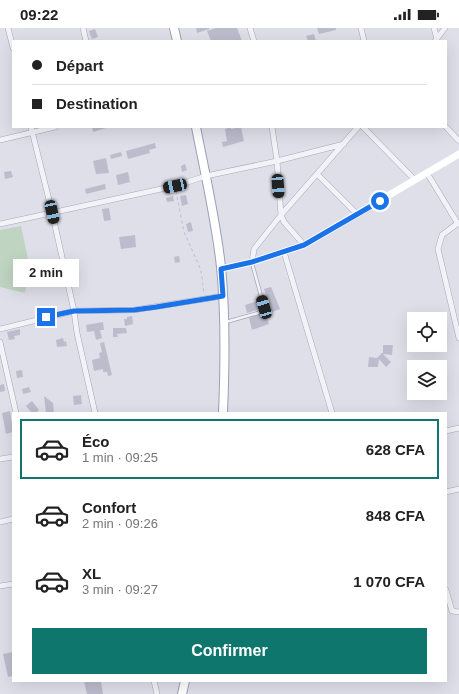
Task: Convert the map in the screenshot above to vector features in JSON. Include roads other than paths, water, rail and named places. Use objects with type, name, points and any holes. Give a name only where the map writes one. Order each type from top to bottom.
[{"type":"main road","points":[[174,28],[177,40]]},
{"type":"main road","points":[[196,128],[217,231],[221,269],[225,351],[223,412]]},
{"type":"main road","points":[[221,269],[252,262],[304,245],[459,154]]},
{"type":"main road","points":[[182,694],[185,682]]},
{"type":"street","points":[[8,28],[12,44]]},
{"type":"street","points":[[83,28],[86,40]]},
{"type":"street","points":[[250,28],[254,40]]},
{"type":"street","points":[[361,28],[364,40]]},
{"type":"street","points":[[434,28],[436,40]]},
{"type":"street","points":[[436,40],[445,28]]},
{"type":"street","points":[[0,140],[32,130],[48,128]]},
{"type":"street","points":[[272,128],[277,161],[281,215],[284,222],[304,245]]},
{"type":"street","points":[[252,262],[254,249],[281,215],[357,128]]},
{"type":"street","points":[[364,128],[415,180]]},
{"type":"street","points":[[447,128],[459,141]]},
{"type":"street","points":[[32,130],[52,212],[95,412]]},
{"type":"street","points":[[0,224],[175,186],[206,176],[277,161],[344,144]]},
{"type":"street","points":[[427,173],[458,224],[442,235],[438,249],[459,338]]},
{"type":"street","points":[[317,174],[357,214]]},
{"type":"street","points":[[284,252],[332,412]]},
{"type":"street","points":[[0,329],[74,311],[134,310],[223,296]]},
{"type":"street","points":[[0,342],[16,412]]},
{"type":"street","points":[[447,431],[459,428]]},
{"type":"street","points":[[0,459],[12,457]]},
{"type":"street","points":[[447,492],[459,489]]},
{"type":"street","points":[[0,522],[12,519]]},
{"type":"street","points":[[0,586],[12,584]]},
{"type":"street","points":[[447,594],[452,611],[459,612]]},
{"type":"street","points":[[154,682],[157,694]]},
{"type":"lane","points":[[224,322],[258,313],[264,307],[252,262]]}]
